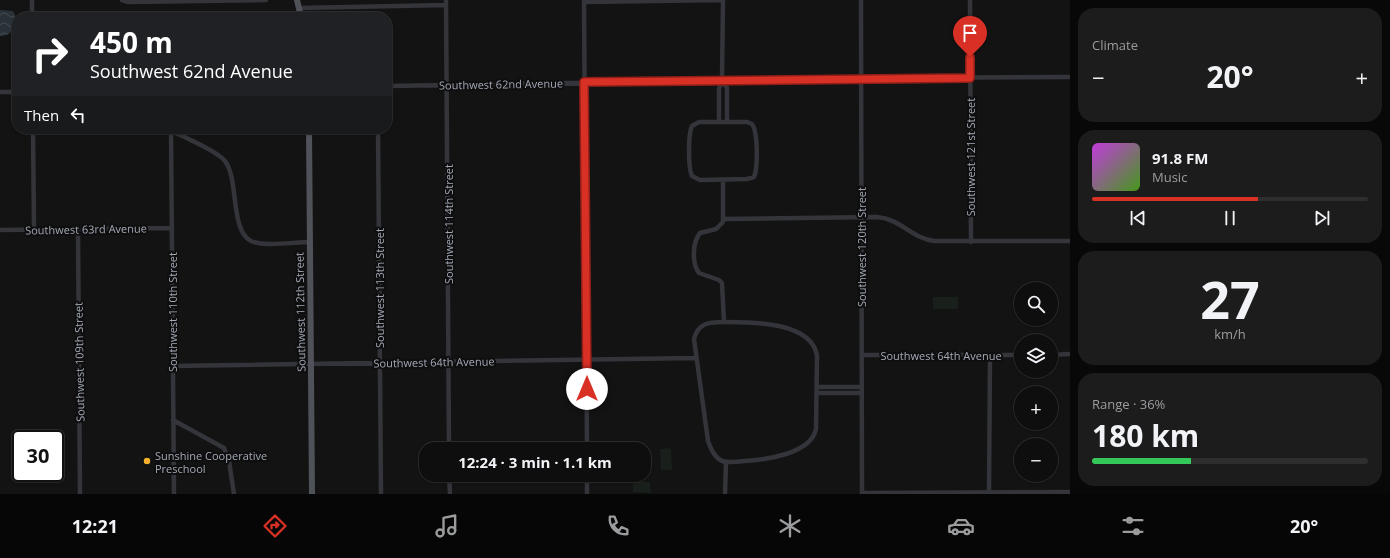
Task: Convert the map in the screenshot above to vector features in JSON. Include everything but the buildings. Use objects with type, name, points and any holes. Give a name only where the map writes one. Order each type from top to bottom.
[{"type":"main road","points":[[297,0],[299,12]]},
{"type":"main road","name":"Southwest 112th Street","points":[[309,134],[312,494]]},
{"type":"street","points":[[32,0],[32,12]]},
{"type":"street","points":[[122,0],[128,2],[266,0]]},
{"type":"street","points":[[587,442],[584,1],[722,0],[722,80],[719,89],[719,122]]},
{"type":"street","name":"Southwest 120th Street","points":[[861,0],[862,494]]},
{"type":"street","name":"Southwest 121st Street","points":[[970,0],[971,242]]},
{"type":"street","points":[[299,8],[446,3]]},
{"type":"street","name":"Southwest 114th Street","points":[[446,3],[449,442]]},
{"type":"street","name":"Southwest 62nd Avenue","points":[[392,86],[861,78],[1070,77]]},
{"type":"street","points":[[722,80],[727,88],[727,122]]},
{"type":"street","points":[[0,92],[12,92]]},
{"type":"street","points":[[699,122],[719,122],[747,122],[754,126],[756,134],[756,170],[754,177],[748,179],[700,180],[692,176],[690,168],[690,133],[692,126],[699,122]]},
{"type":"street","points":[[33,134],[34,230]]},
{"type":"street","name":"Southwest 110th Street","points":[[171,134],[174,494]]},
{"type":"street","points":[[179,134],[217,154],[225,161],[230,175],[242,230],[248,239],[261,243],[310,242]]},
{"type":"street","name":"Southwest 113th Street","points":[[378,134],[381,494]]},
{"type":"street","points":[[723,180],[723,219],[720,227],[703,232],[698,236],[695,242],[694,255],[695,266],[700,273],[719,280],[722,283],[724,322]]},
{"type":"street","points":[[723,219],[877,216],[892,219],[916,236],[930,241],[1070,241]]},
{"type":"street","name":"Southwest 63rd Avenue","points":[[0,230],[172,228]]},
{"type":"street","name":"Southwest 109th Street","points":[[78,229],[80,494]]},
{"type":"street","points":[[724,322],[772,324],[787,328],[807,338],[816,351],[816,429],[812,438],[807,443],[792,452],[767,460],[726,462],[717,457],[710,448],[695,358],[694,338],[698,328],[705,324],[724,322]]},
{"type":"street","points":[[1058,354],[1070,354]]},
{"type":"street","name":"Southwest 64th Avenue","points":[[862,355],[1014,355]]},
{"type":"street","points":[[989,493],[990,355]]},
{"type":"street","name":"Southwest 64th Avenue","points":[[172,366],[695,358]]},
{"type":"street","points":[[817,387],[862,387]]},
{"type":"street","points":[[817,393],[862,393]]},
{"type":"street","points":[[173,420],[224,448],[229,461],[234,494]]},
{"type":"street","points":[[725,494],[726,462]]},
{"type":"street","points":[[449,482],[450,494]]},
{"type":"street","points":[[587,482],[587,494]]},
{"type":"street","points":[[862,494],[1070,492]]},
{"type":"shaded area","points":[[933,297],[958,297],[958,309],[933,309]]},
{"type":"shaded area","points":[[671,448],[672,470],[661,470],[660,449]]},
{"type":"shaded area","points":[[633,482],[650,482],[651,493],[633,492]]},
{"type":"water","points":[[0,10],[13,11],[11,32],[5,36],[0,36]]},
{"type":"place","name":"Sunshine Cooperative Preschool","points":[[147,461]]},
{"type":"route","points":[[587,389],[584,82],[970,78],[970,57]]}]
